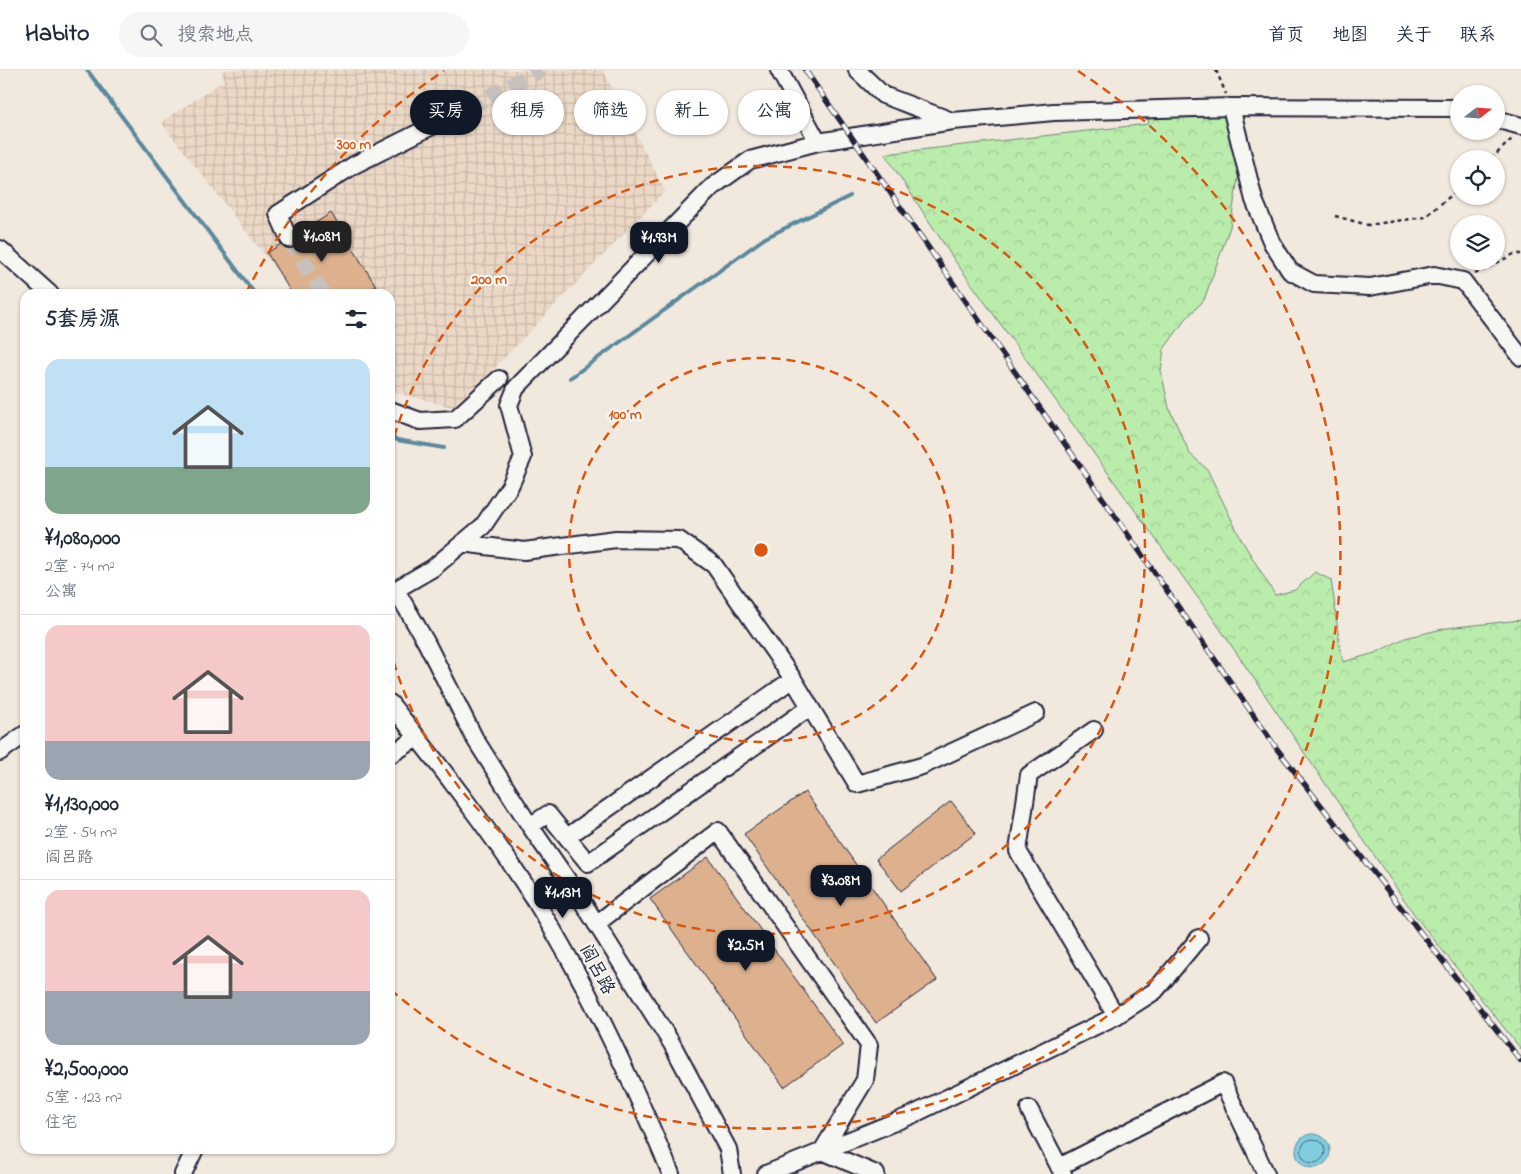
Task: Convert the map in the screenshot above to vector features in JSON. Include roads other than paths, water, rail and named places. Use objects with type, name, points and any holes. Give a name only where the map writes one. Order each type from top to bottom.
[{"type":"street","points":[[779,70],[818,142]]},
{"type":"street","points":[[857,70],[883,96],[953,122]]},
{"type":"street","points":[[1231,107],[1254,200],[1272,243],[1290,271],[1314,284],[1370,287],[1434,276],[1463,281],[1521,357]]},
{"type":"street","points":[[395,591],[433,568],[483,526],[510,486],[523,457],[509,405],[516,388],[712,187],[750,160],[818,142],[953,122],[1054,112],[1231,107],[1450,108]]},
{"type":"street","points":[[1505,124],[1518,131]]},
{"type":"street","points":[[289,239],[278,214],[354,165],[414,135]]},
{"type":"street","points":[[0,250],[44,289]]},
{"type":"street","points":[[395,412],[420,421],[455,419],[499,379]]},
{"type":"street","points":[[462,543],[524,551],[616,539],[679,540],[714,565],[792,679],[858,784],[922,766],[1036,713]]},
{"type":"street","points":[[395,595],[426,642],[475,739],[530,826],[596,924],[676,1053],[728,1149],[732,1174]]},
{"type":"street","points":[[567,837],[792,679]]},
{"type":"street","points":[[530,826],[548,814],[588,863],[810,707]]},
{"type":"street","name":"阎吕路","points":[[395,709],[418,738],[540,910],[577,974],[650,1124],[671,1174]]},
{"type":"street","points":[[1094,730],[1029,775],[1018,851],[1116,1016]]},
{"type":"street","points":[[0,752],[20,738]]},
{"type":"street","points":[[395,752],[418,738]]},
{"type":"street","points":[[596,924],[718,831],[869,1045],[865,1080],[822,1151]]},
{"type":"street","points":[[766,1174],[912,1115],[1116,1016],[1155,991],[1199,938]]},
{"type":"street","points":[[1029,1109],[1061,1170],[1223,1083],[1266,1174]]},
{"type":"street","points":[[822,1151],[876,1174]]},
{"type":"street","points":[[183,1174],[193,1154]]},
{"type":"water","points":[[1313,1134],[1325,1139],[1330,1151],[1325,1163],[1313,1168],[1301,1163],[1296,1151],[1301,1139]]},
{"type":"waterway","points":[[87,70],[251,289]]},
{"type":"waterway","points":[[570,378],[765,238],[850,196]]},
{"type":"waterway","points":[[395,439],[444,448]]},
{"type":"tunnel","points":[[482,100],[541,70]]},
{"type":"tunnel","points":[[289,239],[320,289]]},
{"type":"railway","points":[[805,70],[1277,749],[1521,1061]]}]
